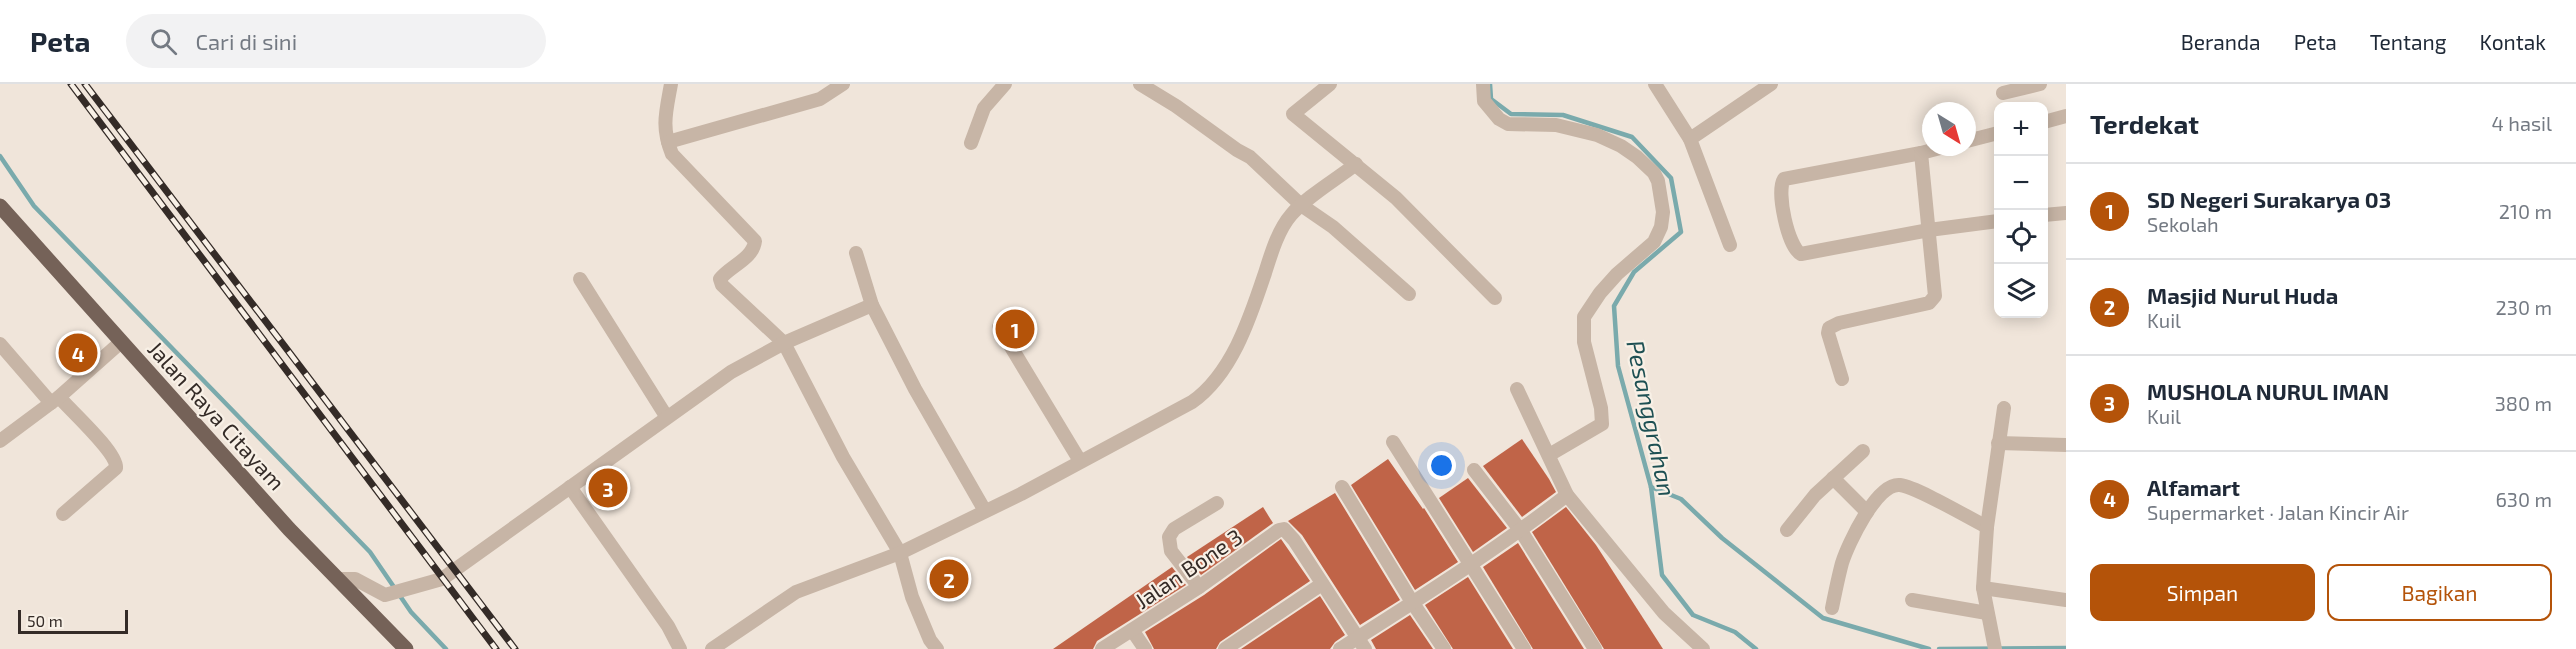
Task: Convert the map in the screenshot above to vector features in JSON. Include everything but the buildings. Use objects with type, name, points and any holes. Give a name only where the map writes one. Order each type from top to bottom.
[{"type":"main road","name":"Jalan Raya Citayam","points":[[0,206],[289,529],[406,649]]},
{"type":"street","points":[[671,84],[664,123],[668,142],[679,163],[755,242],[754,248],[720,279],[722,285],[784,343],[843,457],[900,553],[912,597],[930,640],[937,649]]},
{"type":"street","points":[[668,142],[820,99],[843,84]]},
{"type":"street","points":[[971,143],[984,108],[1005,84]]},
{"type":"street","points":[[1140,84],[1250,157],[1301,205],[1334,227],[1409,294]]},
{"type":"street","points":[[1328,84],[1293,114],[1396,198],[1495,298]]},
{"type":"street","points":[[1483,84],[1484,101],[1499,119],[1508,124],[1567,127],[1597,135],[1621,146],[1644,162],[1654,173],[1663,204],[1661,227],[1654,243],[1617,274],[1600,293],[1584,317],[1584,342],[1601,408],[1602,424],[1549,455]]},
{"type":"street","points":[[1655,84],[1690,139],[1730,245]]},
{"type":"street","points":[[1690,139],[1771,84]]},
{"type":"street","points":[[2003,93],[2040,84]]},
{"type":"street","points":[[2048,121],[2066,116]]},
{"type":"street","points":[[1976,139],[1994,134]]},
{"type":"street","points":[[1842,379],[1828,333],[1829,328],[1933,301],[1935,296],[1929,230],[1921,153],[1790,176],[1781,183],[1781,201],[1792,245],[1801,254],[1929,230],[1994,222]]},
{"type":"street","points":[[716,648],[796,592],[900,553],[985,511],[1192,402],[1208,391],[1240,337],[1283,227],[1290,215],[1356,164]]},
{"type":"street","points":[[2048,215],[2066,213]]},
{"type":"street","points":[[856,253],[872,305],[915,389],[985,511]]},
{"type":"street","points":[[580,279],[666,416]]},
{"type":"street","points":[[339,579],[355,579],[385,596],[442,579],[730,372],[784,343],[872,305]]},
{"type":"street","points":[[999,327],[1080,461]]},
{"type":"street","points":[[0,441],[55,400],[121,342]]},
{"type":"street","points":[[2,349],[109,452],[116,463],[116,468],[63,514]]},
{"type":"street","points":[[1517,389],[1567,495],[1664,613],[1701,649]]},
{"type":"street","points":[[1993,642],[1983,588],[1987,527],[2004,408]]},
{"type":"street","points":[[1393,442],[1524,649]]},
{"type":"street","points":[[1998,443],[2066,445]]},
{"type":"street","points":[[1787,530],[1815,495],[1863,451]]},
{"type":"street","points":[[1474,470],[1521,531],[1595,649]]},
{"type":"street","points":[[1833,478],[1867,512]]},
{"type":"street","points":[[1832,608],[1843,561],[1867,512],[1878,497],[1891,486],[1900,485],[1987,527]]},
{"type":"street","points":[[570,487],[668,626],[680,649]]},
{"type":"street","points":[[1342,487],[1412,602],[1444,649]]},
{"type":"street","points":[[1340,649],[1362,643],[1412,602],[1521,531],[1567,495]]},
{"type":"street","points":[[1199,587],[1172,552],[1169,537],[1174,529],[1217,503]]},
{"type":"street","name":"Jalan Bone 3","points":[[1102,649],[1199,587],[1279,530],[1284,529],[1294,540],[1322,584]]},
{"type":"street","points":[[1225,649],[1322,584],[1362,643]]},
{"type":"street","points":[[1983,588],[2066,600]]},
{"type":"street","points":[[1912,600],[1987,613]]},
{"type":"street","points":[[1132,630],[1145,649]]},
{"type":"waterway","name":"Pesanggrahan","points":[[1490,84],[1491,99],[1511,114],[1563,115],[1632,137],[1671,178],[1681,232],[1634,272],[1614,306],[1618,366],[1651,487],[1662,575],[1693,615],[1735,632],[1756,649]]},
{"type":"waterway","points":[[0,156],[34,206],[370,552],[411,612],[446,649]]},
{"type":"waterway","points":[[1651,487],[1681,499],[1722,538],[1823,618],[1929,649]]},
{"type":"waterway","points":[[1939,649],[2066,648]]},
{"type":"railway","points":[[71,84],[496,649]]},
{"type":"railway","points":[[85,84],[515,649]]},
{"type":"place","name":"SD Negeri Surakarya 03","points":[[1015,329]]},
{"type":"place","name":"Alfamart","points":[[78,353]]},
{"type":"place","name":"MUSHOLA NURUL IMAN","points":[[608,488]]},
{"type":"place","name":"Masjid Nurul Huda","points":[[949,579]]}]
